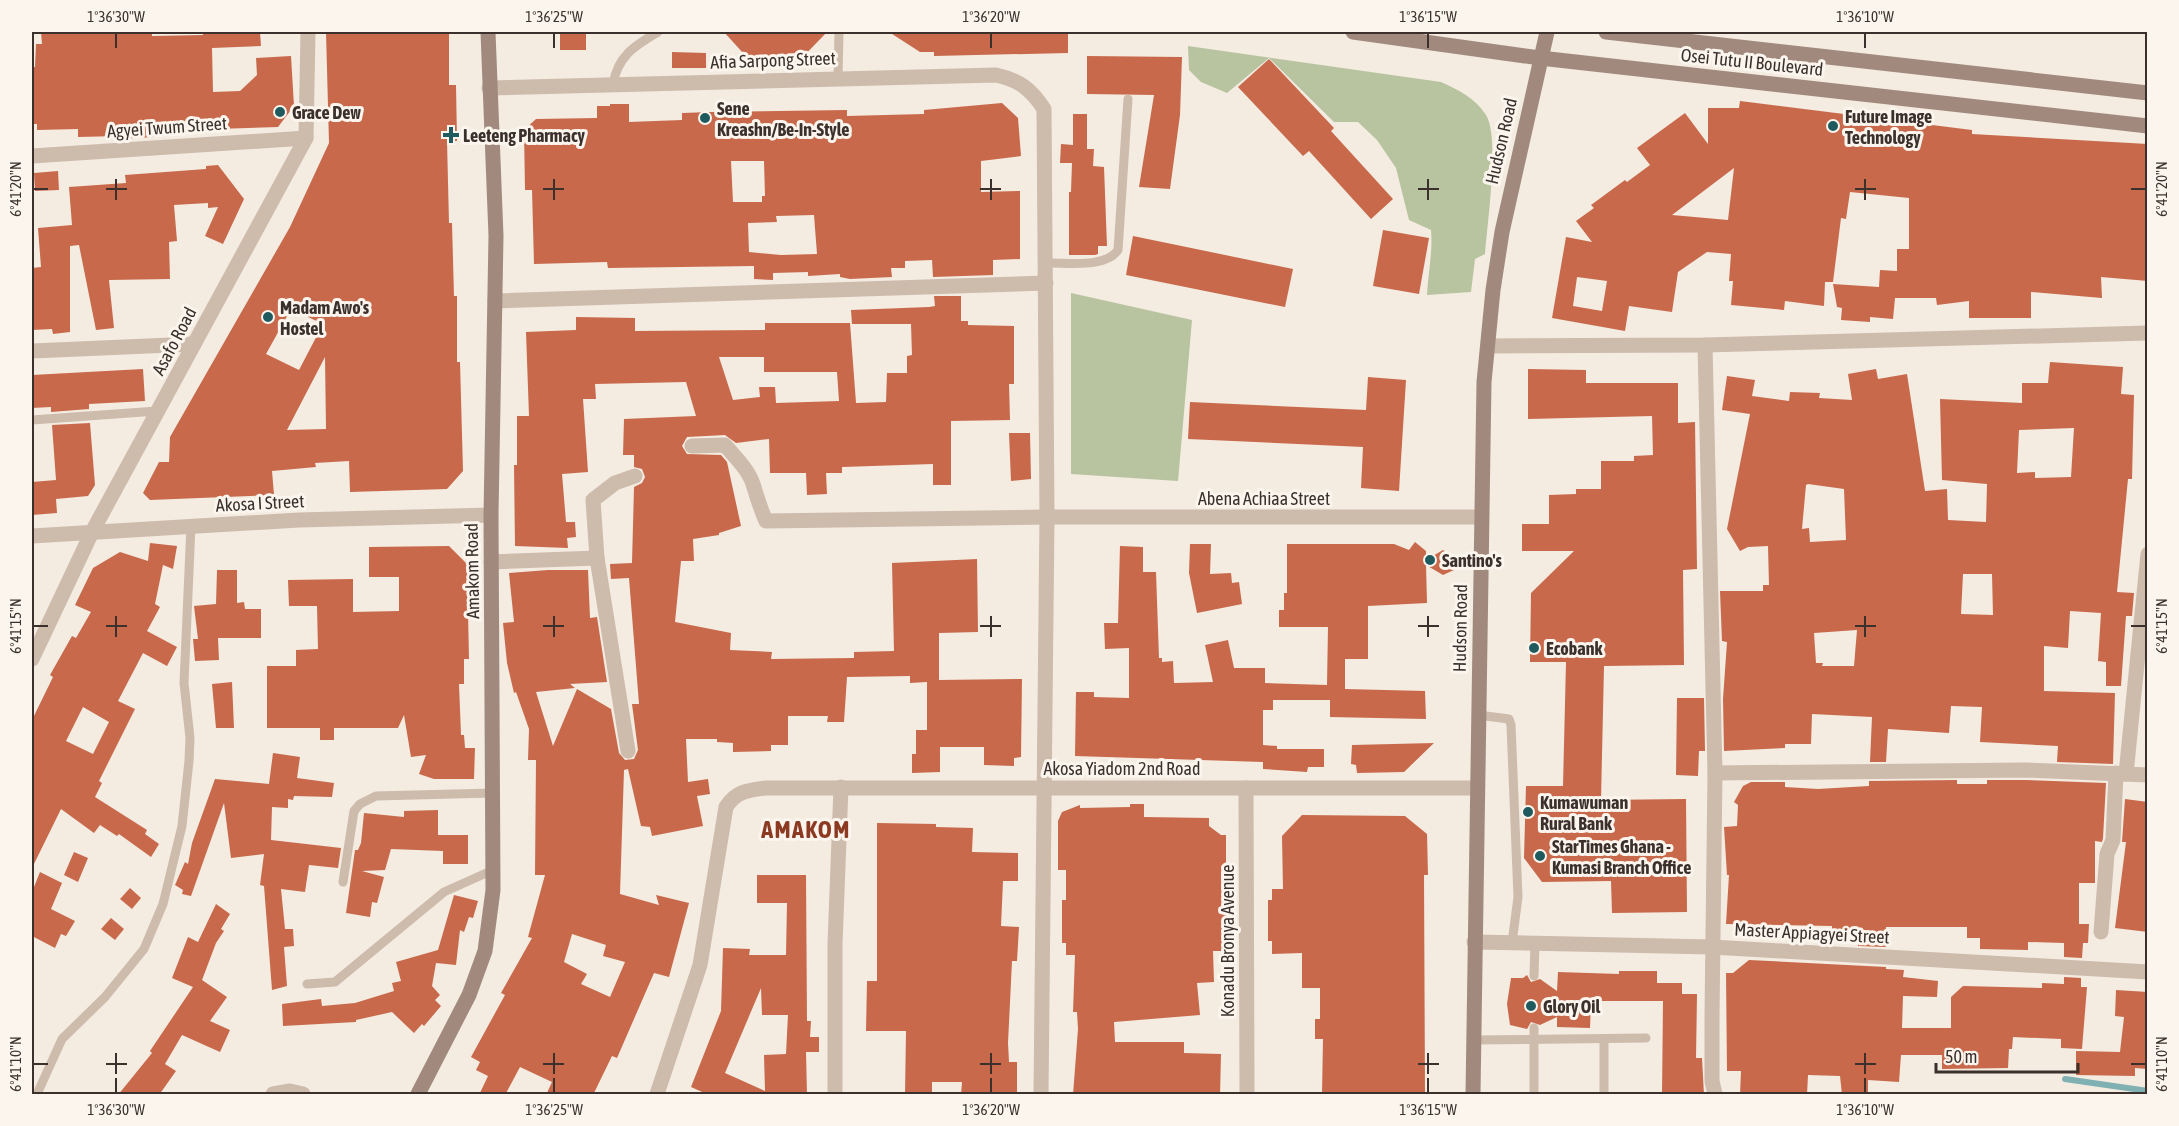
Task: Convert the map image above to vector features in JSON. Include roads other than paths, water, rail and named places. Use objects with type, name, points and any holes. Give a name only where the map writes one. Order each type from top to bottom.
[{"type":"street","name":"Asafo Road","points":[[32,659],[92,532],[306,138],[308,32]]},
{"type":"street","name":"Amakom Road","points":[[418,1095],[469,995],[486,951],[493,870],[491,515],[496,236],[488,32]]},
{"type":"street","name":"Osei Tutu II Boulevard","points":[[1353,32],[1539,58],[2148,126]]},
{"type":"street","name":"Hudson Road","points":[[1473,1095],[1484,382],[1502,231],[1539,58],[1547,32]]},
{"type":"street","name":"Osei Tutu II Boulevard","points":[[1606,32],[2148,93]]},
{"type":"street","name":"Afia Sarpong Street","points":[[489,88],[996,75],[1018,80],[1035,94],[1044,109],[1045,263]]},
{"type":"street","name":"Agyei Twum Street","points":[[32,156],[306,138]]},
{"type":"street","points":[[1041,1095],[1046,787],[1045,263]]},
{"type":"street","points":[[495,301],[1046,283]]},
{"type":"street","points":[[1488,346],[1705,345],[2148,333]]},
{"type":"street","points":[[32,351],[194,344]]},
{"type":"street","points":[[1705,345],[1714,773],[1712,1081],[1715,1095]]},
{"type":"street","name":"Abena Achiaa Street","points":[[692,446],[725,445],[743,465],[753,483],[758,504],[766,520],[1047,517],[1481,517]]},
{"type":"street","points":[[628,751],[597,558],[593,500],[615,483],[635,476]]},
{"type":"street","name":"Akosa I Street","points":[[32,536],[299,520],[491,515]]},
{"type":"street","points":[[2101,932],[2107,854],[2114,840],[2148,554]]},
{"type":"street","points":[[491,561],[597,558]]},
{"type":"street","points":[[1714,773],[2025,770],[2148,776]]},
{"type":"street","points":[[835,1095],[835,944],[841,787]]},
{"type":"street","name":"Akosa Yiadom 2nd Road","points":[[657,1095],[700,965],[726,807],[733,796],[766,788],[841,787],[1477,788]]},
{"type":"street","name":"Konadu Bronya Avenue","points":[[1246,788],[1247,1095]]},
{"type":"street","name":"Master Appiagyei Street","points":[[1474,942],[1712,947],[2148,972]]},
{"type":"street","points":[[273,1095],[290,1091],[303,1095]]},
{"type":"lane","points":[[613,84],[616,68],[630,48],[658,32]]},
{"type":"lane","points":[[838,78],[839,32]]},
{"type":"lane","points":[[1045,263],[1104,261],[1113,257],[1118,250],[1128,99]]},
{"type":"lane","points":[[32,420],[158,411]]},
{"type":"lane","points":[[37,1095],[62,1039],[105,997],[144,949],[156,926],[163,904],[182,826],[189,761],[190,738],[184,683],[191,526]]},
{"type":"lane","points":[[1478,715],[1504,716],[1509,719],[1510,725],[1518,897],[1512,943]]},
{"type":"lane","points":[[343,882],[354,811],[367,799],[376,796],[493,793]]},
{"type":"lane","points":[[307,984],[335,982],[444,892],[493,870]]},
{"type":"lane","points":[[1534,976],[1535,944]]},
{"type":"lane","points":[[1473,1040],[1534,1034],[1604,1039],[1646,1038]]},
{"type":"lane","points":[[1534,1034],[1534,1095]]},
{"type":"lane","points":[[1604,1039],[1604,1095]]},
{"type":"waterway","points":[[2065,1079],[2148,1091]]},
{"type":"place","name":"Grace Dew","points":[[280,112]]},
{"type":"place","name":"Sene Kreashn/Be-In-Style","points":[[705,118]]},
{"type":"place","name":"Future Image Technology","points":[[1833,126]]},
{"type":"place","name":"Leeteng Pharmacy","points":[[451,135]]},
{"type":"place","name":"Madam Awo's Hostel","points":[[268,317]]},
{"type":"place","name":"Santino's","points":[[1430,560]]},
{"type":"place","name":"Ecobank","points":[[1534,648]]},
{"type":"place","name":"Kumawuman Rural Bank","points":[[1528,812]]},
{"type":"place","name":"StarTimes Ghana - Kumasi Branch Office","points":[[1540,856]]},
{"type":"place","name":"Glory Oil","points":[[1531,1006]]},
{"type":"district","name":"AMAKOM","points":[[806,829]]}]
